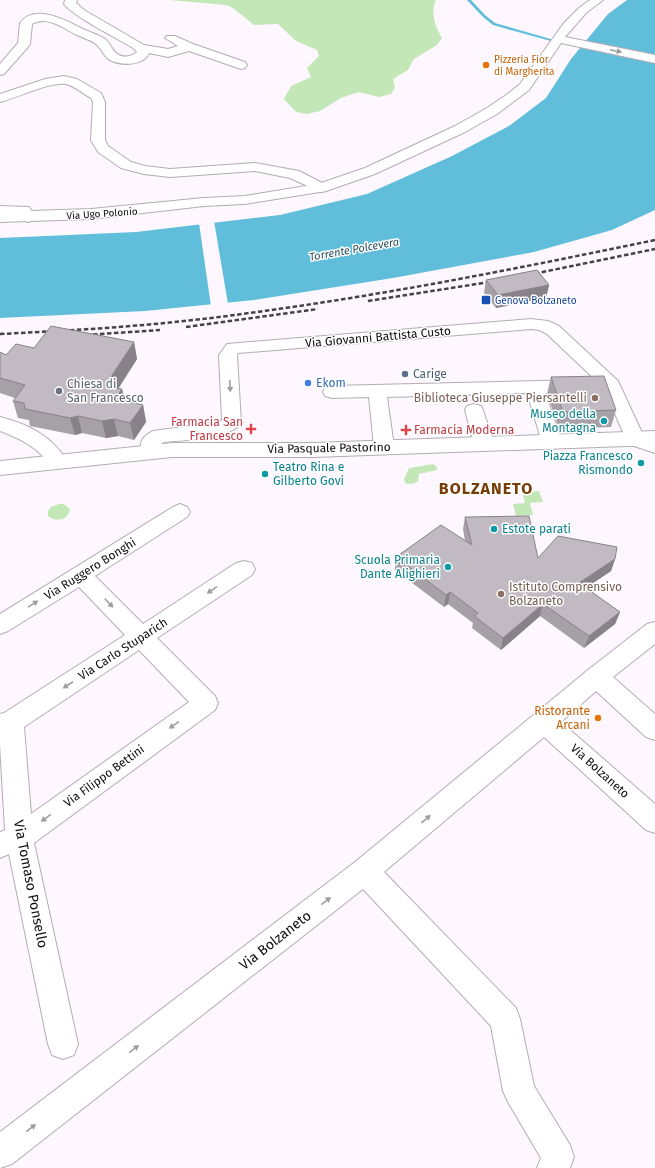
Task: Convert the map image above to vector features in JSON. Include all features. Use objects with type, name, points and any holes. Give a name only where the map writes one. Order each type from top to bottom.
[{"type":"street","points":[[71,0],[70,4],[80,12],[142,49],[168,53],[189,47]]},
{"type":"street","name":"Via Ugo Polonio","points":[[0,217],[28,217],[138,210],[204,202],[245,200],[321,188],[370,171],[420,149],[460,129],[492,111],[525,87],[568,25],[583,10],[597,0]]},
{"type":"street","points":[[0,71],[24,44],[26,23],[38,18],[47,17],[57,20],[101,42],[116,59],[136,58],[142,55],[142,49]]},
{"type":"street","points":[[171,38],[189,47],[241,65]]},
{"type":"street","points":[[558,39],[655,59]]},
{"type":"street","points":[[0,98],[50,82],[69,81],[86,88],[96,96],[99,102],[98,140],[103,149],[126,164],[144,170],[170,173],[255,167],[294,174],[321,188]]},
{"type":"street","points":[[0,210],[24,210],[28,217]]},
{"type":"street","name":"Via Giovanni Battista Custo","points":[[151,451],[152,441],[160,436],[223,428],[232,423],[228,355],[233,348],[537,324],[553,330],[612,385],[635,439]]},
{"type":"street","points":[[332,392],[612,385]]},
{"type":"street","points":[[534,387],[552,442]]},
{"type":"street","points":[[377,391],[384,447]]},
{"type":"street","points":[[474,410],[484,444]]},
{"type":"street","points":[[0,423],[47,447],[54,453],[57,461]]},
{"type":"street","name":"Via Pasquale Pastorino","points":[[2,468],[151,451],[193,449],[313,450],[655,438]]},
{"type":"street","points":[[635,439],[655,446]]},
{"type":"street","name":"Via Ruggero Bonghi","points":[[0,625],[82,575],[180,512]]},
{"type":"street","name":"Via Carlo Stuparich","points":[[5,724],[142,637],[244,569]]},
{"type":"street","points":[[82,575],[142,637]]},
{"type":"street","name":"Via Bolzaneto","points":[[0,1152],[365,871],[596,677],[655,631]]},
{"type":"street","name":"Via Filippo Bettini","points":[[10,842],[206,703],[142,637]]},
{"type":"street","points":[[596,677],[655,729]]},
{"type":"street","name":"Via Bolzaneto","points":[[544,722],[655,821]]},
{"type":"street","name":"Via Tomaso Ponsello","points":[[5,724],[10,842],[63,1044]]},
{"type":"street","points":[[365,871],[505,1019],[519,1091],[558,1157],[553,1168]]},
{"type":"green space","points":[[169,0],[436,0],[433,15],[437,29],[442,38],[437,45],[414,59],[408,70],[393,79],[395,88],[391,94],[379,97],[358,92],[341,98],[320,111],[307,114],[296,112],[284,99],[291,86],[311,77],[307,68],[319,56],[317,50],[296,41],[278,24],[254,25],[233,8],[226,5]]},
{"type":"green space","points":[[433,464],[437,467],[437,470],[419,474],[418,481],[415,483],[405,483],[404,479],[409,468]]},
{"type":"green space","points":[[539,491],[543,502],[530,503],[533,515],[516,516],[513,504],[525,503],[522,492]]},
{"type":"green space","points":[[64,504],[70,509],[67,516],[58,520],[48,516],[48,511],[51,507]]},
{"type":"water","name":"Torrente Polcevera","points":[[627,0],[655,0],[655,210],[612,230],[534,252],[393,278],[254,300],[145,311],[0,318],[0,238],[136,232],[280,215],[367,194],[452,156],[509,126],[546,98],[571,59],[608,14]]},
{"type":"pier","points":[[214,221],[228,304],[211,306],[199,223]]},
{"type":"building","points":[[537,270],[549,285],[498,295],[486,280]]},
{"type":"building","name":"Chiesa di San Francesco","points":[[51,326],[134,342],[105,386],[122,389],[118,395],[127,397],[125,401],[143,405],[130,423],[114,419],[102,421],[78,416],[70,418],[25,409],[24,403],[13,401],[25,385],[0,378],[0,352],[6,355],[16,344],[34,348]]},
{"type":"building","points":[[604,376],[616,410],[563,412],[551,377]]},
{"type":"building","name":"Istituto Comprensivo Bolzaneto","points":[[529,516],[538,558],[558,536],[617,547],[615,559],[579,583],[620,612],[589,636],[543,604],[503,638],[474,616],[478,613],[450,592],[446,595],[396,557],[441,525],[472,545],[465,517]]},
{"type":"waterway","points":[[469,0],[490,22],[494,24],[559,42]]},
{"type":"railway","points":[[0,334],[156,324],[300,306],[452,280],[655,240]]},
{"type":"railway","points":[[528,275],[655,249]]},
{"type":"railway","points":[[368,301],[496,281]]},
{"type":"railway","points":[[186,327],[318,309]]},
{"type":"railway","points":[[86,335],[160,330]]},
{"type":"place","name":"Pizzeria Fior di Margherita","points":[[486,65]]},
{"type":"place","name":"Genova Bolzaneto","points":[[486,300]]},
{"type":"place","name":"Carige","points":[[405,374]]},
{"type":"place","name":"Ekom","points":[[308,383]]},
{"type":"place","name":"Chiesa di San Francesco","points":[[59,391]]},
{"type":"place","name":"Biblioteca Giuseppe Piersantelli","points":[[595,398]]},
{"type":"place","name":"Museo della Montagna","points":[[604,421]]},
{"type":"place","name":"Farmacia San Francesco","points":[[251,429]]},
{"type":"place","name":"Farmacia Moderna","points":[[406,430]]},
{"type":"place","name":"Piazza Francesco Rismondo","points":[[641,463]]},
{"type":"place","name":"Teatro Rina e Gilberto Govi","points":[[265,474]]},
{"type":"place","name":"Estote parati","points":[[494,529]]},
{"type":"place","name":"Scuola Primaria Dante Alighieri","points":[[448,567]]},
{"type":"place","name":"Istituto Comprensivo Bolzaneto","points":[[501,594]]},
{"type":"place","name":"Ristorante Arcani","points":[[598,718]]},
{"type":"district","name":"BOLZANETO","points":[[486,488]]}]
